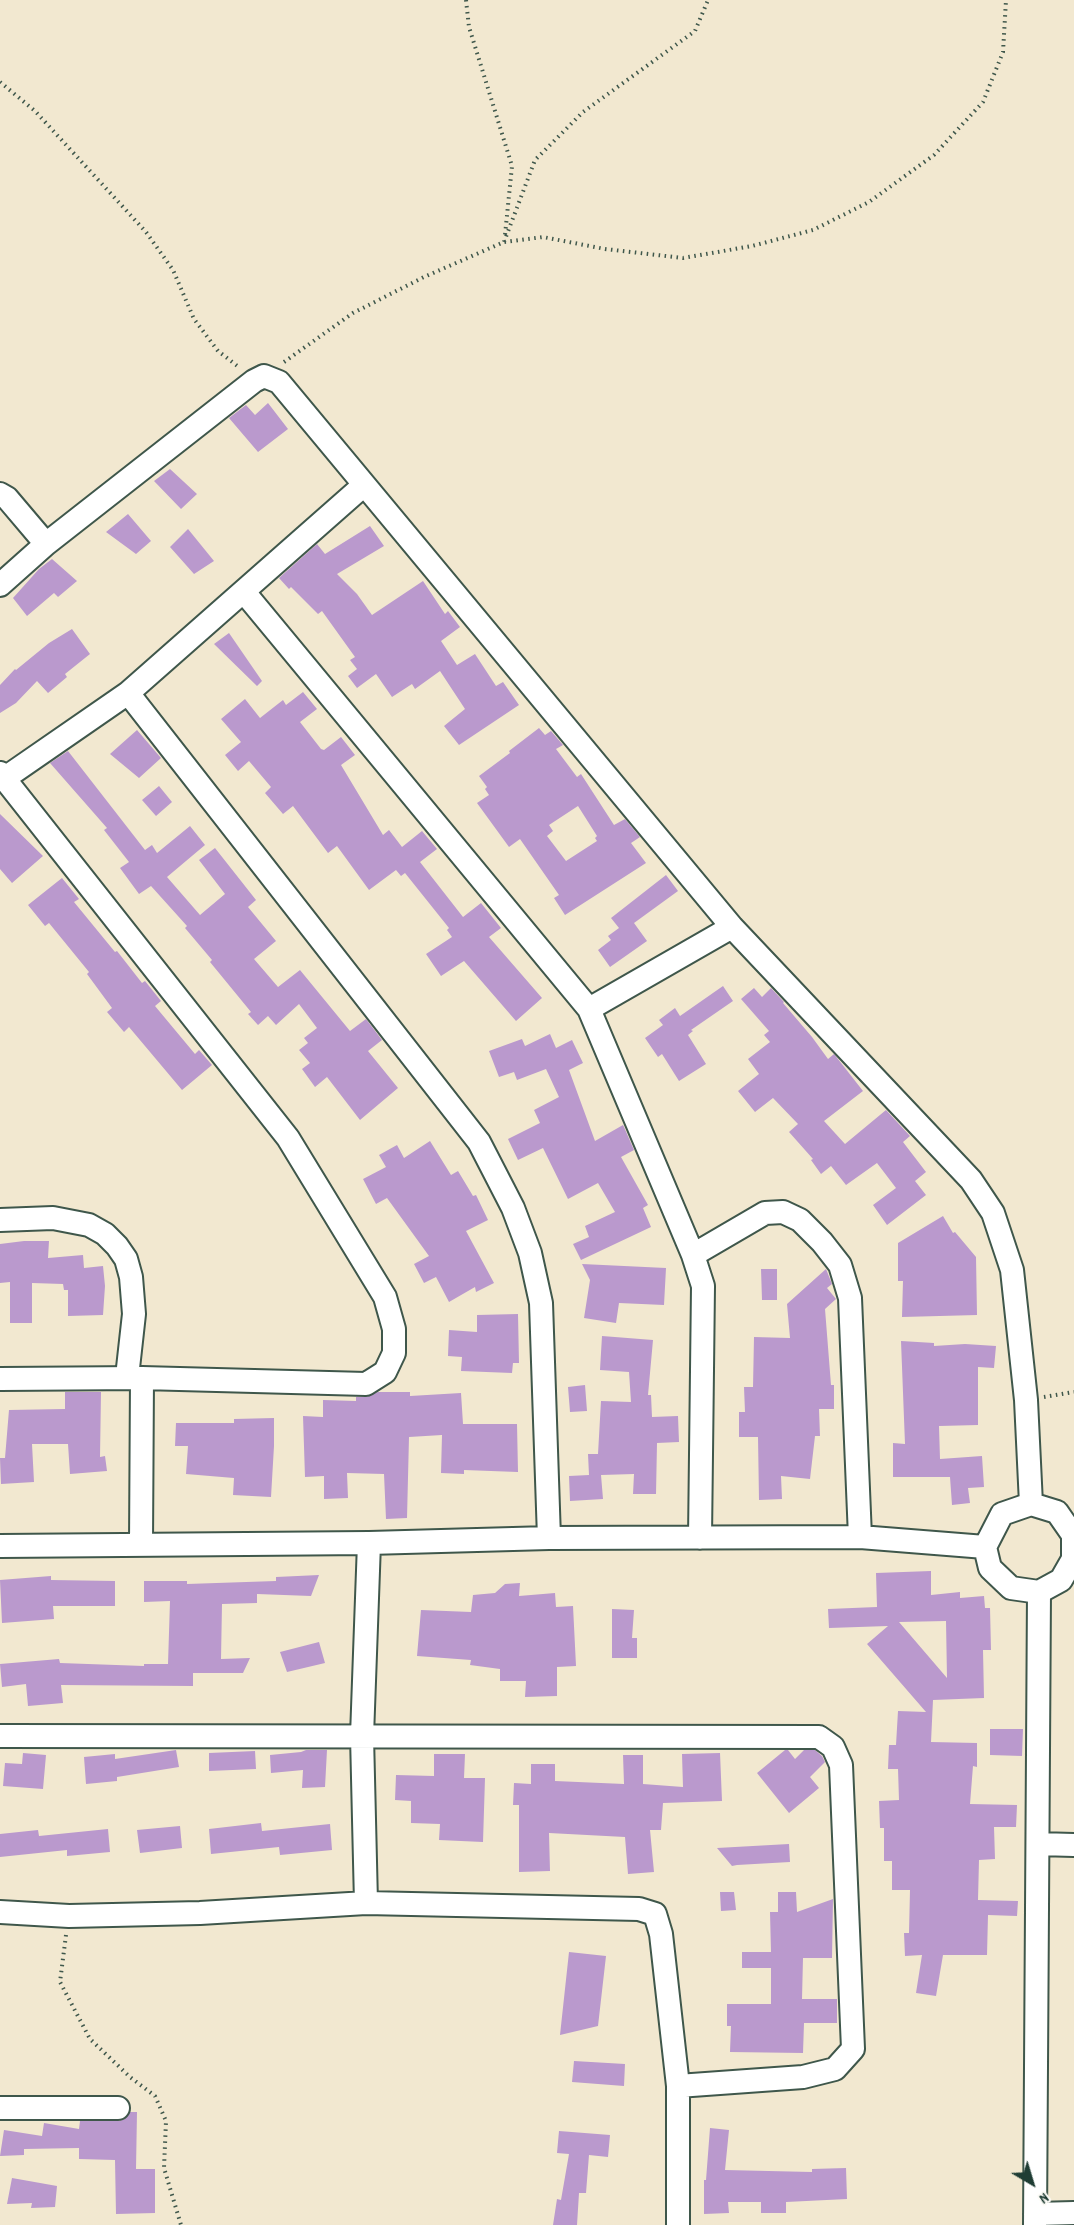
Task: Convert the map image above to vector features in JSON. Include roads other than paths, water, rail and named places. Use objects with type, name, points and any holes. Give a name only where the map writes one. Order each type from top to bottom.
[{"type":"street","points":[[0,585],[46,544],[254,381],[264,376],[279,382],[732,927],[971,1180],[993,1213],[1012,1270],[1026,1400],[1031,1504]]},
{"type":"street","points":[[0,1379],[134,1377],[366,1384],[385,1372],[394,1353],[394,1329],[385,1297],[288,1137],[2,775],[128,693],[364,485]]},
{"type":"street","points":[[0,494],[8,498],[46,544]]},
{"type":"street","points":[[244,592],[589,1009],[693,1255],[703,1286],[700,1538]]},
{"type":"street","points":[[128,693],[479,1142],[513,1208],[530,1253],[541,1303],[549,1538]]},
{"type":"street","points":[[589,1009],[732,927]]},
{"type":"street","points":[[693,1255],[765,1213],[783,1212],[800,1220],[822,1242],[840,1265],[850,1298],[860,1537]]},
{"type":"street","points":[[0,1220],[53,1218],[89,1225],[105,1234],[126,1259],[132,1286],[134,1314],[134,1377],[141,1544]]},
{"type":"street","points":[[1031,1504],[1057,1512],[1073,1535],[1073,1559],[1061,1580],[1039,1592],[1011,1588],[990,1568],[985,1547],[1002,1514],[1031,1504]]},
{"type":"street","points":[[0,1546],[369,1543],[549,1538],[860,1537],[985,1547]]},
{"type":"street","points":[[366,1903],[362,1736],[369,1543]]},
{"type":"street","points":[[1039,1592],[1035,2220],[1074,2213]]},
{"type":"street","points":[[0,1736],[819,1737],[833,1747],[841,1765],[853,2049],[835,2069],[803,2077],[678,2086]]},
{"type":"street","points":[[1038,1844],[1074,1845]]},
{"type":"street","points":[[0,1912],[69,1916],[200,1913],[366,1903],[639,1909],[655,1914],[661,1934],[678,2086],[678,2225]]},
{"type":"street","points":[[0,2108],[118,2108]]}]
